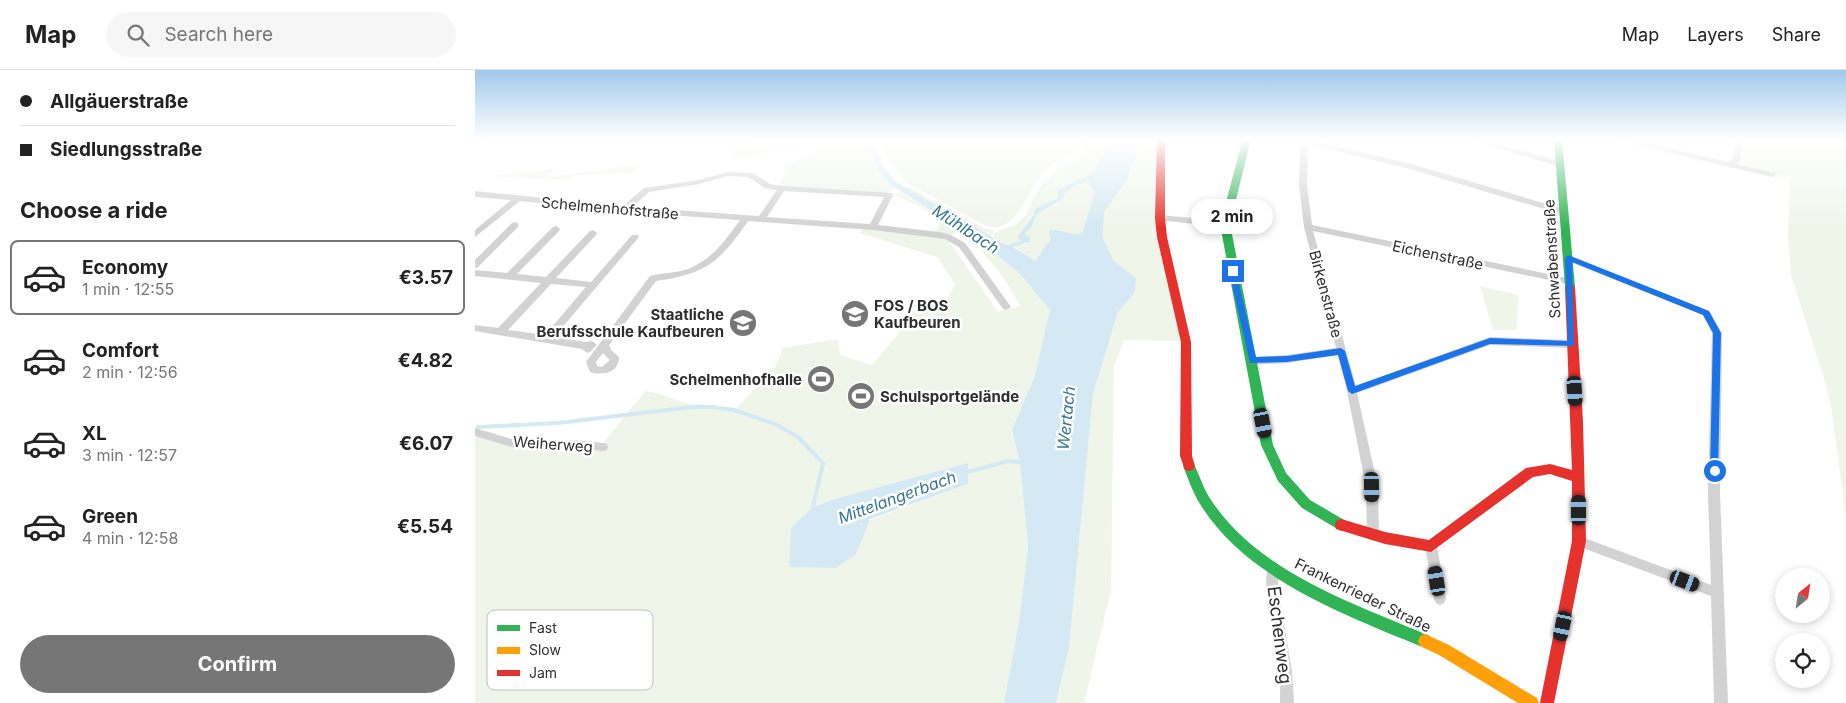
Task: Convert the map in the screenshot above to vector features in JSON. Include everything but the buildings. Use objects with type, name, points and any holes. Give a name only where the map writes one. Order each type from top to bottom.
[{"type":"street","name":"Frankenrieder Straße","points":[[1161,169],[1160,218],[1169,275],[1187,342],[1186,456],[1189,473],[1195,486],[1224,528],[1241,544],[1273,568],[1323,596],[1444,650],[1532,703]]},
{"type":"street","points":[[1239,169],[1225,224],[1267,445],[1282,477],[1306,504],[1337,523],[1373,536],[1403,543],[1431,546],[1531,472],[1549,469],[1578,477]]},
{"type":"street","name":"Birkenstraße","points":[[1302,169],[1308,227],[1352,391],[1372,487],[1373,536]]},
{"type":"street","points":[[1417,169],[1565,212]]},
{"type":"street","name":"Schwabenstraße","points":[[1547,703],[1579,541],[1577,421],[1561,169]]},
{"type":"street","points":[[1747,169],[1772,175]]},
{"type":"street","points":[[625,209],[647,190],[699,182],[728,174],[750,175],[768,186],[889,195],[873,227]]},
{"type":"street","points":[[761,220],[782,188]]},
{"type":"street","name":"Schelmenhofstraße","points":[[475,194],[745,219],[873,227],[948,236],[962,244],[1006,307]]},
{"type":"street","points":[[475,234],[517,199]]},
{"type":"street","points":[[1160,218],[1225,224]]},
{"type":"street","points":[[604,345],[653,278],[678,276],[697,269],[712,260],[721,253],[745,219]]},
{"type":"street","points":[[475,265],[515,225]]},
{"type":"street","name":"Eichenstraße","points":[[1308,227],[1568,281]]},
{"type":"street","points":[[509,277],[557,229]]},
{"type":"street","points":[[499,332],[593,233]]},
{"type":"street","points":[[547,339],[635,237]]},
{"type":"street","points":[[1568,258],[1706,313],[1717,333],[1714,493],[1721,703]]},
{"type":"street","points":[[475,273],[593,285]]},
{"type":"street","points":[[475,328],[586,346]]},
{"type":"street","points":[[1352,391],[1490,341],[1572,344]]},
{"type":"street","points":[[1252,361],[1287,359],[1341,351]]},
{"type":"street","name":"Weiherweg","points":[[475,432],[518,444],[575,444],[603,448]]},
{"type":"street","points":[[1579,541],[1718,593]]},
{"type":"street","points":[[1431,546],[1440,599]]},
{"type":"street","name":"Eschenweg","points":[[1273,568],[1272,588],[1286,671],[1287,703]]},
{"type":"shaded area","points":[[554,169],[548,175],[559,176],[611,169],[635,169],[633,173],[577,175],[569,180],[491,176]]},
{"type":"shaded area","points":[[788,169],[877,169],[895,188],[888,193],[778,187]]},
{"type":"shaded area","points":[[896,169],[1048,169],[1014,217],[997,227],[986,226],[907,183]]},
{"type":"shaded area","points":[[1060,169],[1095,169],[1091,174],[1060,189],[1059,196],[1030,217],[1017,237],[1022,241],[1008,245],[993,239],[994,233],[1017,224],[1025,216],[1039,188],[1055,171]]},
{"type":"shaded area","points":[[1131,169],[1157,169],[1156,181],[1181,341],[1124,340],[1114,366],[1111,590],[1084,703],[1056,703],[1069,648],[1093,394],[1118,312],[1135,292],[1136,278],[1113,261],[1103,241],[1104,212],[1127,180]]},
{"type":"shaded area","points":[[1754,169],[1846,169],[1846,518],[1832,413],[1826,385],[1791,275],[1788,235],[1790,179]]},
{"type":"shaded area","points":[[1091,180],[1089,183],[1096,193],[1082,233],[1049,231],[1052,240],[1043,249],[1036,261],[1013,246],[1027,244],[1028,236],[1024,233],[1031,228],[1037,214],[1058,203],[1066,192],[1075,185]]},
{"type":"shaded area","points":[[909,187],[984,228],[994,230],[992,236],[989,237],[906,188]]},
{"type":"shaded area","points":[[900,192],[982,242],[977,244],[961,232],[950,235],[936,233],[942,220],[934,214],[895,195]]},
{"type":"shaded area","points":[[862,228],[947,238],[998,312],[1020,306],[1005,280],[979,247],[984,244],[1020,274],[1050,310],[1034,378],[1012,430],[1020,463],[1028,547],[1019,621],[1004,703],[475,703],[475,438],[480,435],[517,447],[601,446],[646,390],[693,405],[692,407],[719,409],[746,415],[772,424],[800,440],[816,458],[824,463],[815,452],[795,435],[784,429],[761,419],[735,410],[775,367],[783,348],[838,339],[840,355],[872,365],[921,306],[939,311],[943,308],[955,284],[937,257],[860,233]],"holes":[[[968,463],[968,484],[870,520],[791,545],[791,528],[813,507],[838,498]]]},
{"type":"shaded area","points":[[1480,286],[1518,295],[1517,330],[1493,330]]},
{"type":"water","points":[[877,169],[885,169],[896,182],[1008,245],[1021,241],[1017,237],[1034,214],[1035,209],[1058,198],[1058,190],[1091,174],[1095,169],[1131,169],[1127,180],[1104,212],[1103,238],[1113,260],[1136,278],[1135,292],[1118,312],[1093,394],[1069,648],[1056,703],[1004,703],[1019,621],[1028,547],[1020,463],[1012,430],[1034,378],[1050,310],[1020,274],[984,244],[891,185]],"holes":[[[1090,181],[1089,183],[1095,193],[1082,233],[1073,234],[1049,230],[1051,240],[1036,261],[1013,247],[1030,242],[1030,238],[1025,233],[1031,228],[1037,214],[1061,200],[1066,192],[1075,185]]]},
{"type":"water","points":[[968,463],[968,484],[870,519],[856,554],[836,568],[789,567],[791,528],[813,507],[838,498]]},
{"type":"waterway","name":"Mittelangerbach","points":[[478,427],[558,423],[692,407],[734,410],[775,424],[798,437],[823,463],[813,507],[816,510]]},
{"type":"waterway","name":"Mittelangerbach","points":[[964,473],[1008,461],[1024,462]]},
{"type":"traffic: fast","points":[[1239,169],[1225,224],[1267,445],[1282,477],[1306,504],[1341,525]]},
{"type":"traffic: fast","points":[[1560,169],[1570,287]]},
{"type":"traffic: fast","points":[[1189,466],[1204,500],[1226,529],[1254,555],[1286,576],[1321,595],[1425,641]]},
{"type":"traffic: slow","points":[[1425,641],[1444,650],[1532,703]]},
{"type":"traffic: jam","points":[[1161,169],[1160,218],[1162,237],[1186,342],[1186,456],[1189,466]]},
{"type":"traffic: jam","points":[[1547,703],[1579,541],[1577,421],[1570,287]]},
{"type":"traffic: jam","points":[[1341,525],[1385,538],[1431,546],[1530,472],[1550,469],[1578,477]]},
{"type":"place","name":"FOS / BOS Kaufbeuren","points":[[855,314]]},
{"type":"place","name":"Staatliche Berufsschule Kaufbeuren","points":[[743,323]]},
{"type":"place","name":"Schelmenhofhalle","points":[[821,379]]},
{"type":"place","name":"Schulsportgelände","points":[[861,396]]},
{"type":"route","points":[[1233,271],[1252,361],[1287,359],[1341,351],[1352,391],[1490,341],[1572,344],[1568,258],[1673,298],[1706,313],[1717,333],[1715,471]]},
{"type":"water label","name":"Mühlbach","points":[[966,229]]},
{"type":"water label","name":"Wertach","points":[[1066,418]]}]
